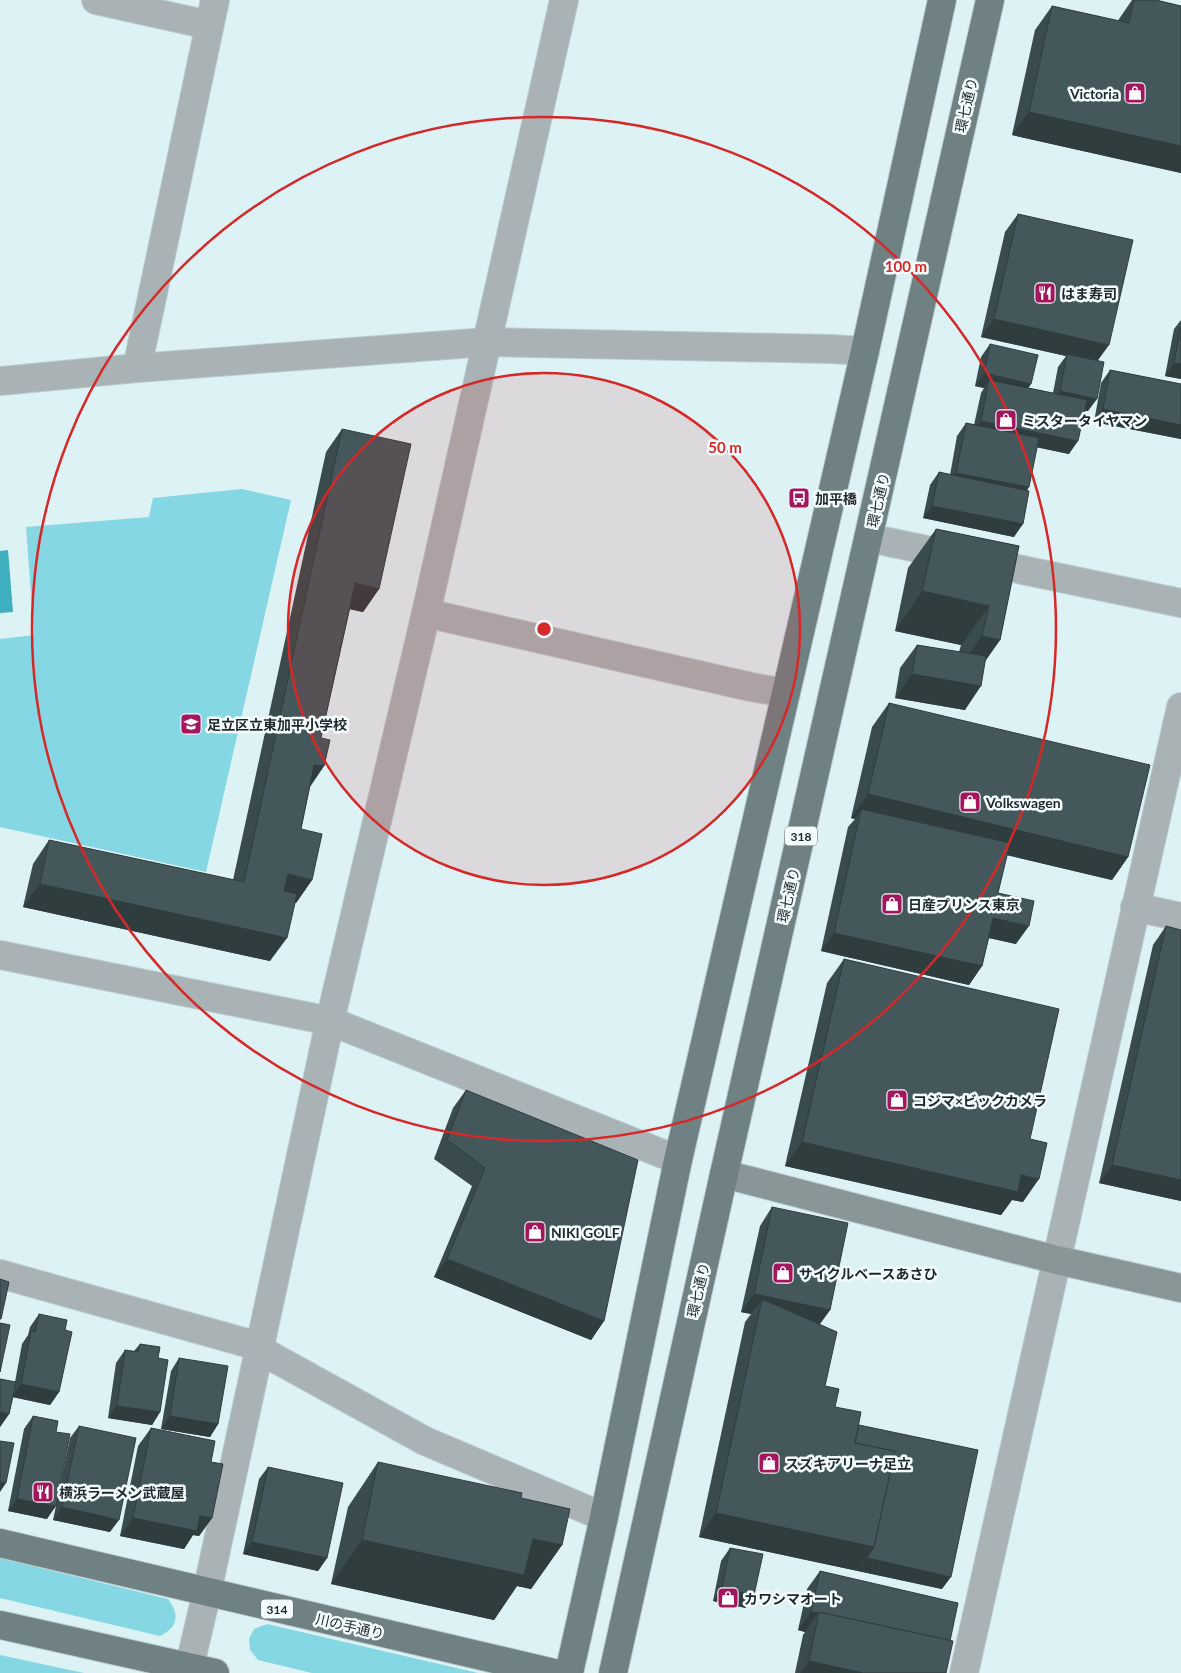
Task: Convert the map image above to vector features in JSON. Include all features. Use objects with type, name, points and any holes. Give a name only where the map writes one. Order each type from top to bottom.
[{"type":"main road","points":[[569,1673],[604,1517],[678,1160],[865,352],[942,0]]},
{"type":"main road","name":"環七通り","points":[[613,1673],[990,0]]},
{"type":"main road","name":"川の手通り","points":[[0,1543],[554,1673]]},
{"type":"main road","points":[[0,1625],[198,1671]]},
{"type":"street","points":[[96,0],[212,12],[137,368]]},
{"type":"street","points":[[198,1671],[207,1592],[330,1021],[426,613],[564,0]]},
{"type":"street","points":[[0,381],[137,368],[488,342],[820,349],[865,352]]},
{"type":"street","points":[[869,538],[1181,603]]},
{"type":"street","points":[[426,613],[742,685],[786,693]]},
{"type":"street","points":[[964,1673],[1181,707]]},
{"type":"street","points":[[1135,907],[1181,917]]},
{"type":"street","points":[[0,955],[330,1021],[678,1160]]},
{"type":"street","points":[[724,1174],[1057,1260],[1181,1288]]},
{"type":"street","points":[[0,1274],[247,1343],[424,1441],[604,1517]]},
{"type":"shaded area","points":[[242,489],[291,500],[206,872],[0,827],[0,639],[34,635],[26,527],[149,517],[153,498]]},
{"type":"shaded area","points":[[8,550],[13,612],[0,613],[0,551]]},
{"type":"shaded area","points":[[0,1558],[168,1599],[174,1610],[174,1625],[160,1636],[0,1598]]},
{"type":"shaded area","points":[[267,1624],[478,1673],[312,1673],[258,1660],[250,1650],[249,1639],[254,1629]]},
{"type":"shaded area","points":[[0,1655],[84,1673],[0,1673]]},
{"type":"building","points":[[1134,0],[1156,0],[1181,6],[1181,146],[1029,112],[1052,6],[1129,23]]},
{"type":"building","points":[[1018,214],[1133,240],[1109,345],[994,319]]},
{"type":"building","points":[[1181,327],[1181,364],[1174,363]]},
{"type":"building","points":[[990,344],[1038,355],[1031,384],[984,373]]},
{"type":"building","points":[[1067,354],[1104,362],[1097,399],[1060,391]]},
{"type":"building","points":[[1110,370],[1181,384],[1181,425],[1103,409]]},
{"type":"building","points":[[989,380],[1087,400],[1078,441],[981,421]]},
{"type":"building","points":[[966,423],[1039,438],[1029,487],[956,473]]},
{"type":"building","points":[[342,429],[411,444],[379,589],[355,583],[321,738],[330,740],[324,766],[314,765],[301,829],[322,834],[312,880],[288,874],[284,891],[297,894],[287,938],[40,884],[49,840],[244,882]]},
{"type":"building","points":[[939,472],[1029,491],[1023,524],[932,506]]},
{"type":"building","points":[[936,529],[1019,546],[1000,640],[982,636],[989,606],[922,591]]},
{"type":"building","points":[[917,645],[986,656],[981,686],[912,674]]},
{"type":"building","points":[[889,703],[1150,765],[1128,857],[868,794]]},
{"type":"building","points":[[861,809],[1010,843],[998,893],[1034,901],[1029,926],[993,918],[982,966],[834,933]]},
{"type":"building","points":[[1166,926],[1181,930],[1181,1180],[1112,1165]]},
{"type":"building","points":[[844,959],[1059,1009],[1030,1139],[1047,1143],[1039,1179],[1021,1175],[1018,1192],[802,1142]]},
{"type":"building","points":[[466,1090],[638,1160],[604,1321],[447,1259],[485,1168],[447,1140]]},
{"type":"building","points":[[772,1207],[848,1223],[830,1310],[754,1294]]},
{"type":"building","points":[[0,1279],[9,1282],[1,1319],[0,1319]]},
{"type":"building","points":[[762,1299],[837,1332],[825,1386],[839,1389],[835,1407],[861,1412],[855,1443],[895,1451],[874,1547],[716,1513]]},
{"type":"building","points":[[39,1314],[67,1320],[65,1330],[72,1332],[59,1392],[21,1384],[31,1331],[35,1332]]},
{"type":"building","points":[[0,1323],[10,1325],[0,1372]]},
{"type":"building","points":[[140,1344],[160,1347],[158,1358],[168,1360],[160,1412],[117,1406],[125,1350],[138,1352]]},
{"type":"building","points":[[179,1358],[228,1366],[218,1424],[170,1416]]},
{"type":"building","points":[[0,1379],[16,1382],[9,1414],[0,1412]]},
{"type":"building","points":[[33,1416],[58,1421],[56,1432],[70,1434],[56,1506],[17,1499]]},
{"type":"building","points":[[859,1425],[978,1450],[951,1577],[867,1558],[874,1547],[895,1451],[855,1443]]},
{"type":"building","points":[[79,1426],[136,1438],[119,1520],[62,1507]]},
{"type":"building","points":[[151,1428],[215,1441],[211,1462],[223,1464],[212,1518],[200,1516],[197,1531],[133,1518]]},
{"type":"building","points":[[0,1441],[14,1443],[6,1483],[0,1482]]},
{"type":"building","points":[[378,1462],[522,1493],[521,1498],[570,1509],[562,1545],[533,1539],[524,1575],[362,1540]]},
{"type":"building","points":[[268,1467],[343,1483],[327,1558],[252,1542]]},
{"type":"building","points":[[730,1548],[763,1554],[754,1595],[722,1588]]},
{"type":"building","points":[[820,1571],[958,1603],[950,1641],[819,1612],[811,1612]]},
{"type":"building","points":[[819,1612],[953,1641],[946,1673],[863,1673],[809,1661]]},
{"type":"place","name":"Victoria","points":[[1135,93]]},
{"type":"place","name":"はま寿司","points":[[1045,293]]},
{"type":"place","name":"ミスタータイヤマン","points":[[1006,420]]},
{"type":"place","name":"加平橋","points":[[799,498]]},
{"type":"place","name":"足立区立東加平小学校","points":[[191,724]]},
{"type":"place","name":"Volkswagen","points":[[970,802]]},
{"type":"place","name":"日産プリンス東京","points":[[892,904]]},
{"type":"place","name":"コジマ×ビックカメラ","points":[[897,1100]]},
{"type":"place","name":"NIKI GOLF","points":[[535,1232]]},
{"type":"place","name":"サイクルベースあさひ","points":[[783,1273]]},
{"type":"place","name":"スズキアリーナ足立","points":[[769,1463]]},
{"type":"place","name":"横浜ラーメン武蔵屋","points":[[43,1492]]},
{"type":"place","name":"カワシマオート","points":[[728,1598]]}]
